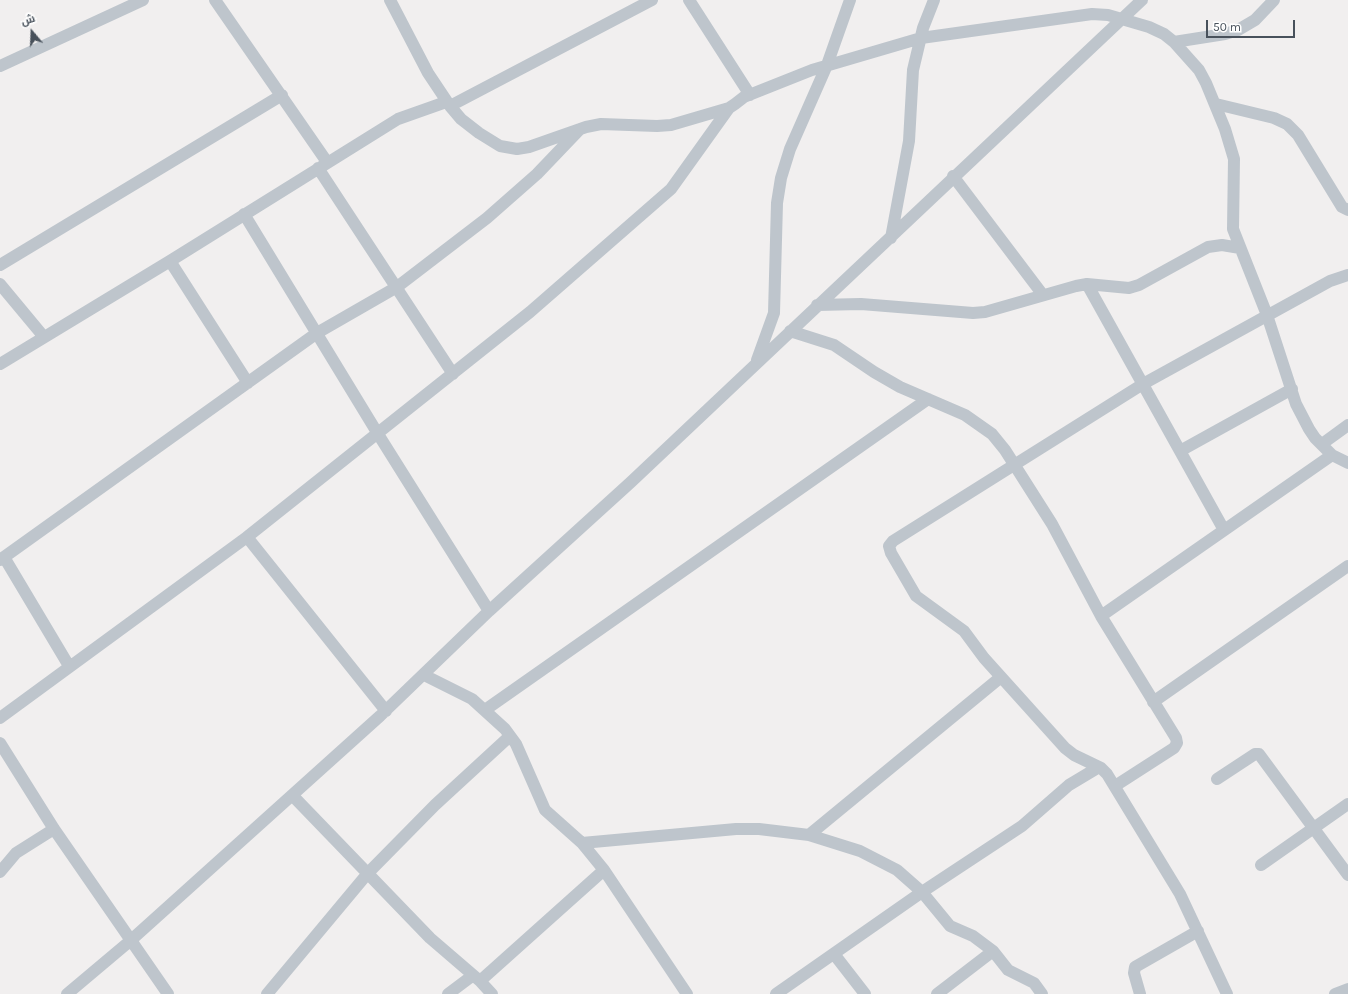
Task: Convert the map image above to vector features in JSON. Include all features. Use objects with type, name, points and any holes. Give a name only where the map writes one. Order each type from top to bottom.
[{"type":"street","points":[[0,66],[143,0]]},
{"type":"street","points":[[215,0],[282,95],[322,165],[396,287],[453,374]]},
{"type":"street","points":[[390,0],[428,73],[448,104],[461,119],[479,134],[506,147],[517,149],[529,147],[580,129],[601,124],[671,125],[729,108],[750,95],[827,65],[921,38],[1092,14],[1122,18],[1149,27],[1164,34],[1174,42],[1199,70],[1216,104],[1234,159],[1232,214],[1233,229],[1267,315],[1302,418],[1309,429],[1332,455],[1348,463]]},
{"type":"street","points":[[0,364],[170,261],[398,119],[448,104],[652,0]]},
{"type":"street","points":[[689,0],[750,95]]},
{"type":"street","points":[[755,364],[774,313],[777,203],[781,178],[790,149],[827,65],[850,0]]},
{"type":"street","points":[[891,238],[909,141],[913,70],[921,38],[934,0]]},
{"type":"street","points":[[67,994],[130,941],[424,675],[489,611],[631,482],[817,305],[891,238],[953,176],[1142,0]]},
{"type":"street","points":[[1174,42],[1225,34],[1238,30],[1255,20],[1274,0]]},
{"type":"street","points":[[0,265],[282,95]]},
{"type":"street","points":[[1216,104],[1274,118],[1287,124],[1298,135],[1342,207],[1348,210]]},
{"type":"street","points":[[0,718],[247,537],[530,312],[671,189],[729,108]]},
{"type":"street","points":[[69,666],[2,558],[317,333],[396,287],[487,218],[537,174],[580,129]]},
{"type":"street","points":[[953,176],[1043,295]]},
{"type":"street","points":[[244,214],[378,434],[489,611]]},
{"type":"street","points":[[817,305],[861,304],[973,313],[985,312],[1087,284],[1129,288],[1139,285],[1208,247],[1222,245],[1240,248]]},
{"type":"street","points":[[170,261],[248,383]]},
{"type":"street","points":[[1227,994],[1180,894],[1107,774],[1099,767],[1074,755],[1066,748],[984,658],[964,631],[916,596],[891,553],[889,546],[893,541],[1142,384],[1330,281],[1348,275]]},
{"type":"street","points":[[0,284],[44,337]]},
{"type":"street","points":[[1087,284],[1224,530]]},
{"type":"street","points":[[790,331],[834,345],[874,372],[900,387],[965,415],[992,434],[1015,465],[1052,524],[1101,616],[1176,738],[1177,743],[1174,748],[1115,786]]},
{"type":"street","points":[[1180,451],[1292,389]]},
{"type":"street","points":[[485,710],[928,399]]},
{"type":"street","points":[[1322,444],[1348,425]]},
{"type":"street","points":[[1101,616],[1332,455]]},
{"type":"street","points":[[247,537],[386,710]]},
{"type":"street","points":[[1153,702],[1348,566]]},
{"type":"street","points":[[424,675],[472,699],[505,729],[516,744],[545,810],[582,843],[604,870],[687,994]]},
{"type":"street","points":[[809,835],[1001,677]]},
{"type":"street","points":[[266,994],[368,872],[435,805],[510,736]]},
{"type":"street","points":[[0,743],[54,829],[168,994]]},
{"type":"street","points":[[1217,779],[1255,754],[1259,754],[1348,875]]},
{"type":"street","points":[[776,994],[922,892],[1022,826],[1062,790],[1099,767]]},
{"type":"street","points":[[292,795],[368,872],[430,938],[492,994]]},
{"type":"street","points":[[1261,865],[1348,804]]},
{"type":"street","points":[[0,872],[16,853],[54,829]]},
{"type":"street","points":[[582,843],[736,829],[759,829],[809,835],[860,851],[897,870],[922,892],[950,926],[973,936],[993,951],[1008,970],[1034,983],[1042,994]]},
{"type":"street","points":[[448,994],[476,978],[604,870]]},
{"type":"street","points":[[1140,994],[1134,973],[1135,967],[1198,931]]},
{"type":"street","points":[[937,994],[993,951]]},
{"type":"street","points":[[834,954],[865,994]]},
{"type":"street","points":[[1335,994],[1348,989]]}]
